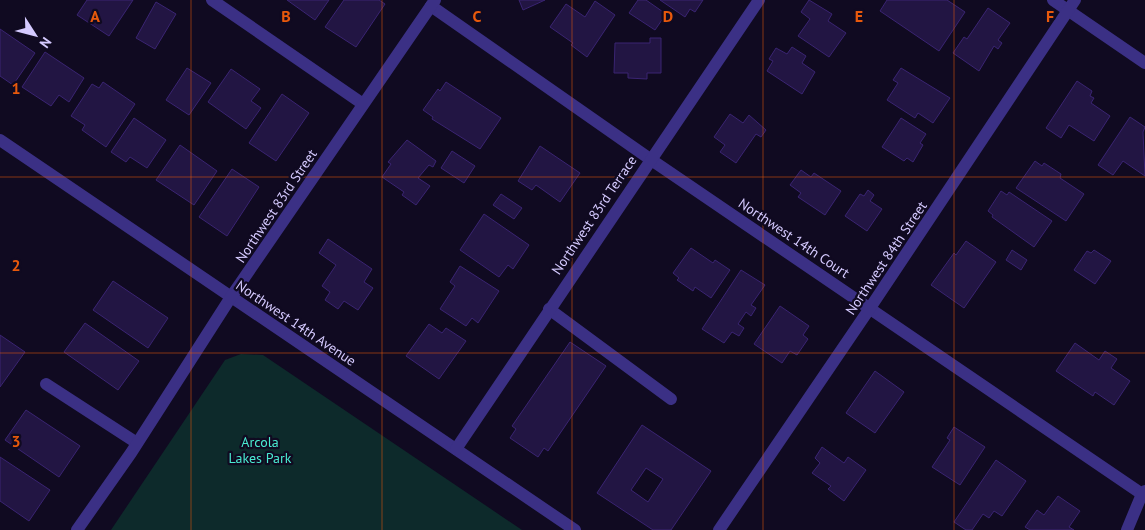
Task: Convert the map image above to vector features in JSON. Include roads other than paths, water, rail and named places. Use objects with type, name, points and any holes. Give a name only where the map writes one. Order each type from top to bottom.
[{"type":"street","points":[[212,0],[363,104]]},
{"type":"street","name":"Northwest 83rd Terrace","points":[[456,449],[759,0]]},
{"type":"street","points":[[1053,0],[1072,5],[1145,63]]},
{"type":"street","name":"Northwest 83rd Street","points":[[77,530],[137,443],[231,297],[433,3]]},
{"type":"street","name":"Northwest 14th Court","points":[[433,3],[650,159],[1143,492],[1127,530]]},
{"type":"street","name":"Northwest 84th Street","points":[[718,530],[870,308],[1072,5]]},
{"type":"street","name":"Northwest 14th Avenue","points":[[0,140],[575,530]]},
{"type":"street","points":[[550,309],[671,399]]},
{"type":"street","points":[[46,384],[137,443]]},
{"type":"park label","name":"Arcola Lakes Park","points":[[260,450]]}]
